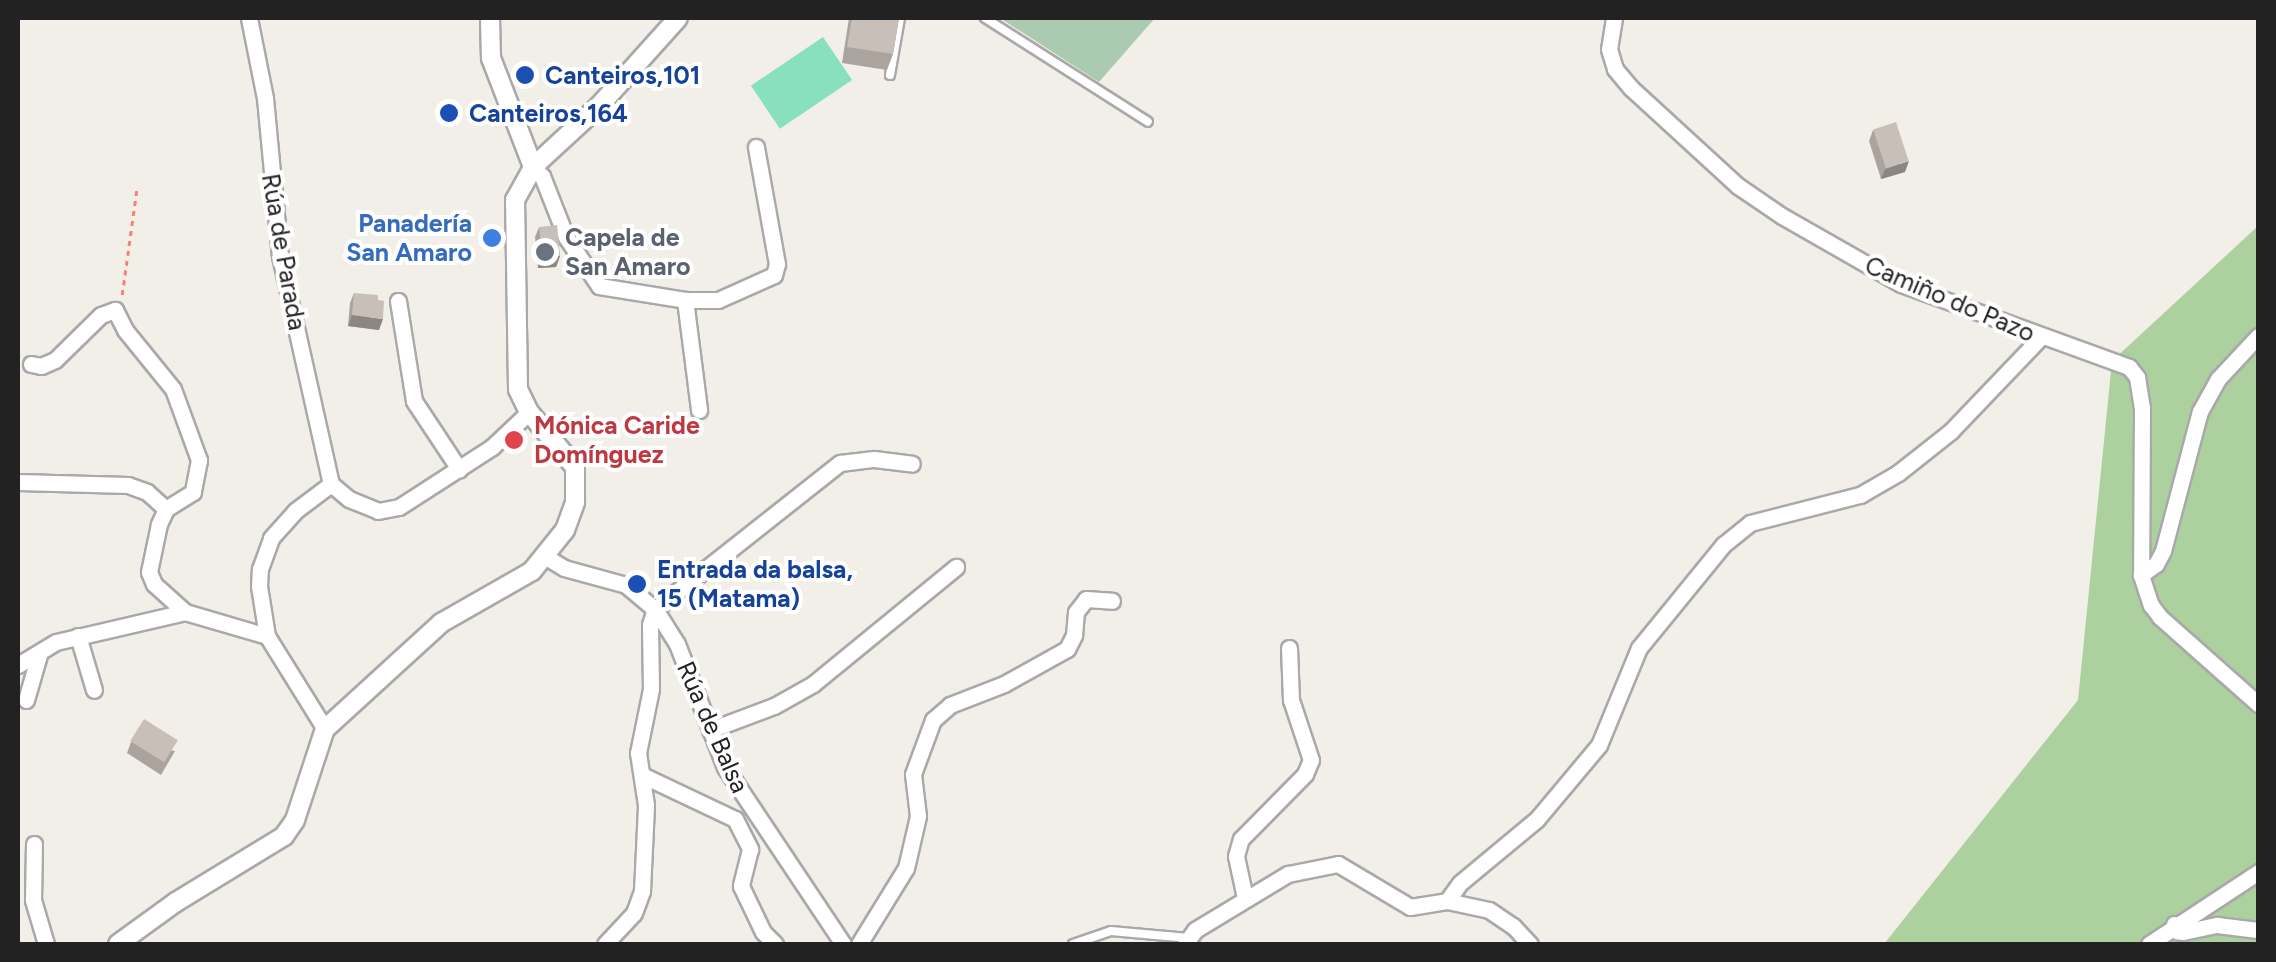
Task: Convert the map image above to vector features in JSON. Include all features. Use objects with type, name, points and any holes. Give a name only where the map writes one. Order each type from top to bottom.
[{"type":"street","name":"Rúa de Parada","points":[[249,18],[264,98],[280,256],[331,484]]},
{"type":"street","points":[[490,18],[491,58],[533,167],[542,176],[566,238],[599,286],[685,300],[718,300],[774,275],[778,264],[756,147]]},
{"type":"street","points":[[118,944],[192,892],[284,836],[295,820],[324,730],[442,623],[532,571],[570,520],[578,477],[569,456],[529,412],[518,389],[513,210],[518,192],[533,167],[598,106],[678,18]]},
{"type":"street","name":"Camiño do Pazo","points":[[1614,18],[1610,49],[1615,69],[1630,88],[1738,186],[1901,284],[1966,304],[2040,338],[2116,361],[2137,376],[2142,407],[2141,575]]},
{"type":"street","points":[[685,300],[699,410]]},
{"type":"street","points":[[398,301],[414,401],[459,469]]},
{"type":"street","points":[[31,364],[41,366],[55,360],[101,314],[115,310],[172,389],[199,460],[193,492],[166,510],[148,572],[154,584],[185,612],[267,636]]},
{"type":"street","points":[[2258,336],[2218,379],[2200,410],[2162,551],[2156,564],[2141,575],[2145,592],[2160,617],[2258,704]]},
{"type":"street","points":[[1447,902],[1460,883],[1537,820],[1599,745],[1639,648],[1723,544],[1750,523],[1860,495],[1898,473],[1951,432],[2040,338]]},
{"type":"street","points":[[324,730],[267,636],[260,597],[264,556],[282,523],[331,484],[349,499],[378,511],[399,507],[492,447],[529,412]]},
{"type":"street","points":[[605,944],[634,912],[642,891],[644,776],[638,753],[652,689],[650,625],[654,609],[840,463],[874,458],[912,464]]},
{"type":"street","points":[[18,482],[128,485],[147,492],[166,510]]},
{"type":"street","name":"Rúa de Balsa","points":[[546,557],[564,568],[626,585],[654,609],[676,644],[725,767],[843,944]]},
{"type":"street","points":[[710,730],[774,706],[813,684],[956,567]]},
{"type":"street","points":[[859,944],[906,868],[918,816],[913,774],[933,720],[950,705],[1004,684],[1067,649],[1074,635],[1076,612],[1086,600],[1112,601]]},
{"type":"street","points":[[18,665],[56,642],[185,612]]},
{"type":"street","points":[[78,636],[94,690]]},
{"type":"street","points":[[1244,898],[1236,856],[1241,839],[1304,774],[1310,760],[1291,700],[1289,648]]},
{"type":"street","points":[[26,700],[40,655]]},
{"type":"street","points":[[644,776],[729,814],[740,825],[751,858]]},
{"type":"street","points":[[760,824],[741,886],[763,932],[775,944]]},
{"type":"street","points":[[34,844],[34,900],[46,944]]},
{"type":"street","points":[[1187,941],[1244,898],[1288,874],[1338,864],[1410,907],[1447,902],[1489,910],[1514,926],[1530,944]]},
{"type":"street","points":[[2148,944],[2258,872]]},
{"type":"street","points":[[2174,924],[2177,932],[2217,925],[2258,930]]},
{"type":"lane","points":[[890,76],[900,18]]},
{"type":"lane","points":[[985,18],[1148,122]]},
{"type":"lane","points":[[1073,944],[1111,931],[1187,941]]},
{"type":"path","points":[[115,310],[130,259],[137,186]]},
{"type":"green space","points":[[1000,18],[1155,18],[1099,82]]},
{"type":"green space","points":[[823,37],[852,80],[780,129],[751,86]]},
{"type":"green space","points":[[2258,226],[2258,944],[1884,944],[2078,700],[2112,361]]},
{"type":"building","points":[[852,18],[899,18],[893,54],[847,47]]},
{"type":"building","points":[[1896,122],[1909,161],[1886,168],[1873,129]]},
{"type":"building","points":[[557,225],[560,256],[542,258],[539,227]]},
{"type":"building","points":[[354,293],[378,295],[378,300],[384,301],[383,319],[352,315]]},
{"type":"building","points":[[144,719],[178,740],[164,762],[130,741]]},
{"type":"place","name":"Canteiros,101","points":[[525,75]]},
{"type":"place","name":"Canteiros,164","points":[[449,113]]},
{"type":"place","name":"Panadería San Amaro","points":[[492,238]]},
{"type":"place","name":"Capela de San Amaro","points":[[545,252]]},
{"type":"place","name":"Mónica Caride Domínguez","points":[[514,440]]},
{"type":"place","name":"Entrada da balsa, 15 (Matama)","points":[[637,584]]}]
